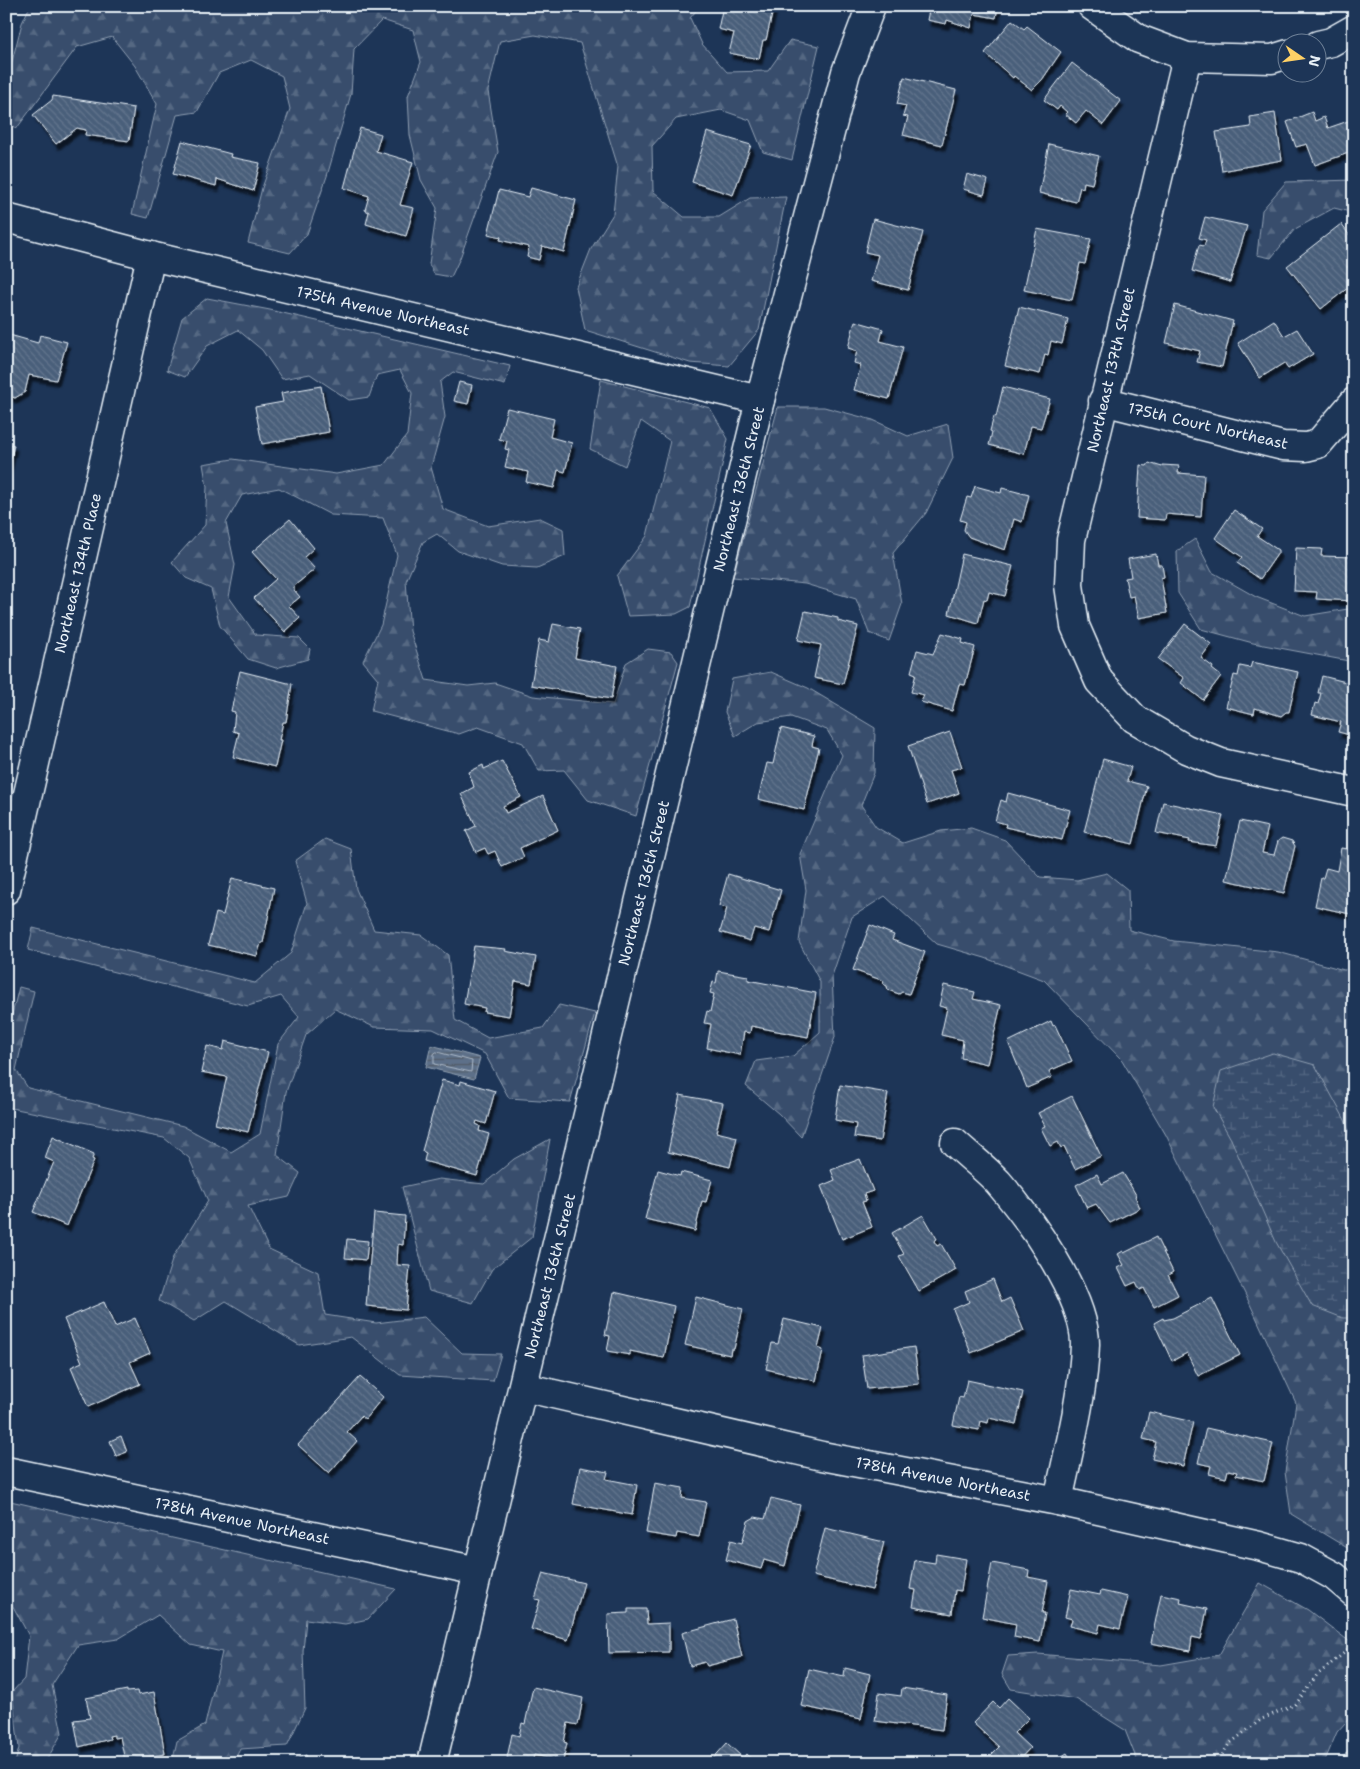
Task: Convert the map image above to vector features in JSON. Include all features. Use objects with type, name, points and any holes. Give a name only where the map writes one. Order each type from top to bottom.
[{"type":"street","name":"Northeast 136th Street","points":[[432,1763],[760,400],[846,72],[871,6]]},
{"type":"street","points":[[1092,6],[1139,39],[1187,57],[1272,59],[1278,57]]},
{"type":"street","points":[[1328,43],[1354,29]]},
{"type":"street","name":"Northeast 137th Street","points":[[1187,57],[1103,400],[1071,540],[1069,585],[1075,626],[1099,681],[1135,719],[1186,749],[1221,763],[1354,792]]},
{"type":"street","name":"175th Avenue Northeast","points":[[6,218],[151,256],[760,400]]},
{"type":"street","name":"Northeast 134th Place","points":[[6,890],[151,256]]},
{"type":"street","name":"175th Court Northeast","points":[[1103,400],[1284,446],[1306,447],[1318,444],[1354,402]]},
{"type":"street","points":[[955,1143],[997,1181],[1029,1222],[1071,1290],[1080,1315],[1085,1342],[1083,1369],[1058,1502]]},
{"type":"street","name":"178th Avenue Northeast","points":[[523,1387],[822,1456],[1058,1502],[1259,1546],[1301,1558],[1334,1576],[1354,1593]]},
{"type":"street","name":"178th Avenue Northeast","points":[[6,1471],[478,1571]]},
{"type":"path","points":[[1217,1763],[1229,1744],[1262,1719],[1296,1704],[1317,1676],[1354,1645]]},
{"type":"green space","points":[[30,6],[700,6],[690,18],[702,44],[727,72],[768,71],[790,40],[819,46],[792,160],[763,152],[750,120],[721,110],[676,119],[652,146],[653,191],[684,217],[719,217],[750,198],[786,197],[759,330],[729,366],[690,363],[585,330],[576,287],[591,249],[613,214],[618,167],[580,43],[535,35],[500,41],[488,91],[498,152],[460,258],[451,277],[434,274],[429,264],[437,208],[421,180],[410,135],[408,96],[421,62],[413,30],[382,20],[354,49],[351,94],[327,176],[307,234],[290,253],[248,243],[262,188],[290,109],[282,76],[251,60],[219,73],[197,112],[177,115],[148,218],[132,214],[157,104],[135,66],[112,37],[77,47],[17,128],[6,124],[6,84],[22,23]]},
{"type":"green space","points":[[1354,180],[1354,213],[1334,208],[1295,229],[1271,258],[1257,255],[1262,210],[1286,182]]},
{"type":"green space","points":[[207,298],[270,310],[510,366],[505,385],[453,372],[440,382],[445,417],[431,467],[443,509],[488,526],[540,518],[563,529],[565,556],[537,568],[502,566],[458,551],[437,534],[423,542],[406,581],[410,631],[426,680],[468,686],[495,683],[533,696],[613,704],[626,663],[648,649],[671,652],[678,662],[636,816],[588,800],[564,770],[539,771],[523,743],[478,727],[459,734],[371,711],[378,679],[363,661],[381,625],[397,555],[383,518],[331,515],[279,488],[242,495],[226,523],[235,565],[229,597],[256,635],[299,638],[310,649],[308,659],[276,668],[248,659],[220,626],[211,589],[186,578],[172,562],[205,525],[207,487],[203,464],[233,459],[336,474],[384,465],[407,435],[412,393],[400,370],[377,375],[369,397],[349,400],[310,374],[282,379],[262,350],[238,330],[207,346],[185,377],[167,370],[182,318]]},
{"type":"green space","points":[[601,380],[710,408],[728,439],[690,607],[676,614],[628,616],[617,576],[647,536],[670,441],[641,421],[625,466],[590,449]]},
{"type":"green space","points":[[778,407],[824,407],[873,420],[908,436],[948,424],[953,458],[926,513],[893,553],[902,604],[889,641],[869,633],[856,599],[805,584],[733,577]]},
{"type":"green space","points":[[1195,539],[1212,572],[1256,597],[1305,616],[1354,608],[1354,662],[1253,643],[1201,629],[1178,593],[1177,551]]},
{"type":"green space","points":[[771,672],[808,688],[875,728],[874,773],[861,805],[876,827],[903,843],[941,831],[971,828],[1005,840],[1040,877],[1077,880],[1107,873],[1128,890],[1129,930],[1174,941],[1278,952],[1344,970],[1354,969],[1354,1552],[1291,1514],[1285,1472],[1296,1403],[1249,1302],[1166,1135],[1122,1060],[1044,980],[985,958],[937,944],[885,896],[852,917],[832,976],[835,1037],[801,1137],[779,1114],[746,1086],[756,1061],[793,1056],[820,1032],[820,982],[799,942],[806,890],[800,854],[842,755],[827,730],[791,717],[758,722],[735,736],[725,712],[732,679]]},
{"type":"green space","points":[[325,839],[351,849],[356,889],[374,930],[421,935],[448,955],[455,1020],[488,1038],[543,1028],[559,1005],[595,1013],[570,1102],[509,1098],[485,1054],[433,1029],[374,1027],[335,1009],[306,1035],[286,1092],[277,1155],[300,1173],[289,1197],[248,1206],[269,1249],[318,1272],[325,1315],[376,1323],[424,1317],[462,1353],[501,1354],[493,1381],[400,1375],[351,1337],[299,1345],[226,1301],[194,1321],[159,1301],[173,1257],[208,1201],[189,1158],[164,1138],[6,1107],[6,1038],[19,987],[34,991],[16,1070],[28,1088],[183,1126],[231,1152],[260,1134],[278,1044],[299,1017],[281,996],[248,1006],[28,950],[33,928],[255,983],[291,953],[307,903],[295,861]]},
{"type":"green space","points":[[1273,1053],[1315,1065],[1345,1120],[1354,1148],[1354,1318],[1343,1318],[1312,1306],[1276,1242],[1231,1139],[1213,1107],[1221,1071]]},
{"type":"green space","points":[[550,1139],[532,1237],[492,1269],[473,1303],[429,1291],[402,1187],[439,1179],[484,1184],[514,1159]]},
{"type":"green space","points":[[6,1500],[396,1589],[368,1619],[345,1624],[306,1619],[303,1651],[305,1708],[287,1746],[240,1749],[233,1763],[172,1763],[177,1741],[205,1725],[222,1652],[191,1645],[158,1615],[118,1639],[78,1645],[52,1685],[62,1733],[45,1763],[15,1763],[19,1748],[12,1692],[24,1679],[29,1636],[9,1599],[6,1598]]},
{"type":"green space","points":[[1260,1583],[1308,1610],[1354,1645],[1354,1713],[1337,1732],[1324,1763],[1138,1763],[1125,1730],[1076,1699],[1011,1689],[1002,1674],[1008,1656],[1038,1654],[1161,1665],[1219,1655]]},
{"type":"water","points":[[431,1045],[480,1058],[474,1079],[426,1067]]},
{"type":"building","points":[[723,6],[774,6],[766,40],[763,40],[759,59],[729,53],[734,33],[718,29]]},
{"type":"building","points":[[930,6],[998,6],[996,18],[974,14],[971,28],[947,20],[946,24],[927,20]]},
{"type":"building","points":[[1012,20],[1024,29],[1027,26],[1061,52],[1042,80],[1032,90],[1014,76],[1013,78],[985,53]]},
{"type":"building","points":[[1072,63],[1121,101],[1103,125],[1086,111],[1076,123],[1065,114],[1067,112],[1060,106],[1057,110],[1044,100]]},
{"type":"building","points":[[904,77],[956,90],[942,145],[903,135],[908,117],[903,116],[906,106],[897,104]]},
{"type":"building","points":[[53,96],[134,108],[129,141],[85,135],[86,130],[77,128],[56,144],[33,115],[52,100]]},
{"type":"building","points":[[1312,112],[1315,121],[1324,117],[1328,128],[1354,119],[1354,151],[1315,165],[1307,144],[1296,147],[1287,122]]},
{"type":"building","points":[[1275,113],[1282,160],[1222,171],[1216,132],[1251,127],[1250,117]]},
{"type":"building","points":[[360,128],[381,134],[376,151],[413,162],[400,205],[414,208],[406,236],[366,224],[369,212],[365,210],[369,196],[344,188]]},
{"type":"building","points":[[707,132],[751,145],[733,195],[692,182]]},
{"type":"building","points":[[182,141],[231,154],[230,157],[260,163],[253,191],[217,179],[216,186],[173,174]]},
{"type":"building","points":[[1049,144],[1099,156],[1092,184],[1084,182],[1083,188],[1080,187],[1076,202],[1039,193]]},
{"type":"building","points":[[967,174],[988,180],[984,195],[963,189]]},
{"type":"building","points":[[531,188],[576,200],[564,252],[542,246],[539,260],[527,257],[529,247],[500,240],[501,237],[488,234],[499,190],[528,197]]},
{"type":"building","points":[[1205,217],[1247,226],[1230,282],[1192,271],[1199,245],[1204,246],[1206,240],[1199,238]]},
{"type":"building","points":[[873,219],[923,232],[908,290],[871,281],[878,255],[865,252]]},
{"type":"building","points":[[1341,224],[1354,241],[1354,262],[1347,267],[1354,275],[1354,283],[1321,309],[1287,266]]},
{"type":"building","points":[[1037,229],[1091,239],[1085,264],[1080,263],[1072,300],[1024,290]]},
{"type":"building","points":[[1175,305],[1233,321],[1222,367],[1197,362],[1200,351],[1166,343]]},
{"type":"building","points":[[1019,307],[1068,319],[1062,344],[1051,341],[1048,355],[1045,354],[1040,374],[1005,366]]},
{"type":"building","points":[[1274,320],[1284,336],[1297,329],[1313,354],[1288,369],[1284,363],[1260,378],[1238,343]]},
{"type":"building","points":[[855,321],[883,329],[880,341],[903,347],[889,399],[854,390],[861,365],[854,363],[857,351],[848,348]]},
{"type":"building","points":[[6,334],[38,343],[40,335],[67,342],[56,380],[29,375],[25,392],[15,398],[6,395]]},
{"type":"building","points":[[459,382],[472,385],[468,404],[454,401]]},
{"type":"building","points":[[321,386],[329,432],[262,444],[255,407],[283,402],[281,393]]},
{"type":"building","points":[[1003,387],[1050,399],[1041,428],[1031,426],[1024,454],[989,445],[992,432],[990,431],[994,416],[996,417]]},
{"type":"building","points":[[507,408],[554,419],[550,437],[572,443],[565,472],[558,470],[554,488],[526,482],[528,472],[505,467],[509,450],[505,449],[507,441],[499,439]]},
{"type":"building","points":[[6,443],[14,445],[6,477]]},
{"type":"building","points":[[1149,463],[1162,467],[1162,465],[1179,466],[1178,473],[1204,475],[1201,517],[1166,514],[1165,520],[1137,518],[1140,465],[1147,466]]},
{"type":"building","points":[[975,486],[1001,493],[1002,488],[1029,495],[1022,522],[1014,519],[1005,550],[969,537],[964,530],[966,522],[960,520],[967,497],[971,498]]},
{"type":"building","points":[[1234,510],[1262,529],[1257,536],[1278,550],[1278,553],[1260,579],[1237,563],[1242,557],[1215,538]]},
{"type":"building","points":[[290,519],[314,548],[304,557],[315,569],[294,586],[294,590],[300,597],[289,606],[300,618],[285,632],[254,598],[276,579],[252,552]]},
{"type":"building","points":[[1296,548],[1322,549],[1321,556],[1354,557],[1353,601],[1316,599],[1317,592],[1294,591]]},
{"type":"building","points":[[962,554],[1013,566],[1005,596],[989,592],[987,600],[984,599],[978,623],[949,614]]},
{"type":"building","points":[[1156,554],[1158,565],[1162,565],[1164,577],[1161,578],[1167,613],[1139,618],[1134,596],[1129,597],[1125,578],[1131,577],[1128,559]]},
{"type":"building","points":[[805,611],[838,618],[838,621],[858,626],[843,684],[814,678],[821,645],[798,640]]},
{"type":"building","points":[[553,624],[580,629],[575,658],[617,666],[611,699],[531,685],[539,640],[549,642]]},
{"type":"building","points":[[1185,624],[1211,644],[1201,658],[1221,676],[1203,700],[1181,683],[1184,678],[1158,659]]},
{"type":"building","points":[[942,633],[963,639],[962,643],[975,647],[965,685],[959,684],[952,711],[921,702],[924,695],[911,692],[916,674],[911,672],[917,650],[933,654]]},
{"type":"building","points":[[1252,662],[1298,672],[1289,712],[1281,716],[1255,708],[1254,714],[1226,707],[1234,675],[1238,676],[1240,666],[1250,668]]},
{"type":"building","points":[[240,671],[292,684],[286,722],[283,722],[275,767],[233,757],[239,733],[233,731],[235,712],[231,711]]},
{"type":"building","points":[[1322,676],[1354,684],[1354,736],[1338,732],[1341,722],[1312,715],[1315,703],[1318,704],[1321,693],[1318,693]]},
{"type":"building","points":[[781,728],[814,736],[812,746],[819,748],[804,810],[758,799],[767,763],[773,764]]},
{"type":"building","points":[[950,732],[962,767],[951,770],[959,793],[927,804],[908,746]]},
{"type":"building","points":[[1103,759],[1131,767],[1127,781],[1147,786],[1133,844],[1084,832]]},
{"type":"building","points":[[502,761],[521,797],[503,806],[506,813],[543,796],[558,830],[520,848],[524,857],[502,867],[495,851],[488,854],[485,848],[476,852],[466,831],[476,826],[461,794],[474,787],[469,772],[483,765],[484,769]]},
{"type":"building","points":[[1008,793],[1070,810],[1062,840],[1005,827],[1006,824],[995,821],[1001,800],[1006,802]]},
{"type":"building","points":[[1163,802],[1223,815],[1216,846],[1189,842],[1190,840],[1156,833]]},
{"type":"building","points":[[1240,821],[1268,827],[1262,853],[1274,855],[1278,841],[1282,838],[1292,841],[1295,846],[1284,893],[1226,880]]},
{"type":"building","points":[[1341,848],[1354,850],[1354,896],[1350,914],[1315,906],[1321,878],[1323,878],[1326,868],[1337,871]]},
{"type":"building","points":[[728,874],[781,890],[769,932],[754,928],[750,941],[720,932],[727,908],[719,906]]},
{"type":"building","points":[[232,878],[274,888],[263,943],[261,943],[257,956],[208,945],[216,913],[223,915]]},
{"type":"building","points":[[870,925],[894,935],[892,940],[925,952],[909,994],[902,992],[899,994],[888,990],[887,986],[883,984],[884,981],[853,970]]},
{"type":"building","points":[[474,946],[506,949],[505,951],[536,957],[531,984],[515,981],[509,1016],[484,1012],[485,1008],[464,1004]]},
{"type":"building","points":[[718,971],[748,976],[748,980],[816,993],[808,1037],[751,1026],[750,1033],[744,1032],[740,1055],[707,1048],[711,1024],[704,1023],[707,1011],[710,1012],[714,994],[710,993],[713,982],[716,983]]},
{"type":"building","points":[[944,985],[975,992],[973,999],[1001,1005],[987,1064],[961,1058],[963,1040],[941,1035],[947,1008],[939,1006]]},
{"type":"building","points":[[1051,1021],[1053,1026],[1055,1025],[1072,1061],[1049,1071],[1052,1077],[1027,1088],[1008,1042]]},
{"type":"building","points":[[225,1041],[268,1052],[248,1132],[215,1124],[227,1077],[201,1072],[207,1046],[223,1050]]},
{"type":"building","points":[[442,1080],[460,1085],[461,1081],[495,1091],[486,1124],[477,1121],[476,1124],[480,1126],[479,1131],[489,1134],[477,1176],[424,1161],[426,1153],[422,1151]]},
{"type":"building","points":[[840,1085],[888,1093],[880,1141],[854,1137],[856,1124],[835,1120]]},
{"type":"building","points":[[680,1095],[723,1103],[716,1132],[737,1137],[730,1167],[668,1152]]},
{"type":"building","points":[[1072,1096],[1101,1156],[1075,1169],[1064,1146],[1061,1148],[1058,1142],[1050,1146],[1041,1128],[1045,1126],[1038,1113]]},
{"type":"building","points":[[53,1136],[94,1154],[92,1159],[94,1160],[67,1226],[33,1212],[54,1162],[45,1158]]},
{"type":"building","points":[[860,1159],[873,1191],[864,1194],[866,1201],[862,1202],[872,1227],[842,1239],[821,1186],[835,1180],[831,1170]]},
{"type":"building","points":[[658,1170],[680,1176],[681,1172],[712,1180],[706,1202],[702,1201],[695,1231],[645,1219]]},
{"type":"building","points":[[1123,1173],[1136,1195],[1140,1208],[1110,1223],[1096,1204],[1087,1208],[1076,1185],[1097,1174],[1102,1184]]},
{"type":"building","points":[[374,1213],[405,1216],[403,1245],[398,1244],[397,1265],[410,1266],[406,1310],[366,1306]]},
{"type":"building","points":[[923,1215],[937,1239],[934,1241],[937,1246],[941,1244],[956,1270],[919,1291],[899,1256],[904,1254],[892,1233]]},
{"type":"building","points":[[1156,1237],[1173,1272],[1168,1275],[1178,1295],[1154,1307],[1144,1288],[1140,1290],[1136,1282],[1127,1286],[1118,1268],[1124,1265],[1118,1254],[1123,1251],[1124,1253]]},
{"type":"building","points":[[347,1239],[368,1241],[366,1260],[345,1258]]},
{"type":"building","points":[[993,1279],[1002,1302],[1010,1298],[1024,1331],[971,1353],[953,1309],[969,1302],[965,1291]]},
{"type":"building","points":[[614,1292],[674,1306],[664,1358],[630,1351],[630,1355],[607,1351],[610,1336],[605,1335]]},
{"type":"building","points":[[696,1297],[743,1309],[734,1349],[731,1349],[730,1355],[685,1345]]},
{"type":"building","points":[[1212,1298],[1240,1355],[1198,1376],[1187,1353],[1172,1361],[1154,1323],[1163,1318],[1164,1320],[1173,1318]]},
{"type":"building","points":[[104,1302],[115,1327],[135,1318],[150,1353],[130,1362],[140,1384],[88,1407],[71,1367],[82,1362],[64,1319]]},
{"type":"building","points":[[784,1319],[823,1328],[818,1348],[823,1350],[816,1381],[766,1369],[772,1343],[778,1344]]},
{"type":"building","points":[[914,1347],[919,1384],[867,1389],[862,1355]]},
{"type":"building","points":[[360,1377],[383,1397],[365,1419],[361,1416],[347,1432],[357,1441],[329,1473],[298,1445]]},
{"type":"building","points":[[967,1380],[1023,1392],[1016,1424],[989,1418],[988,1423],[981,1421],[979,1430],[953,1425],[959,1397],[963,1398]]},
{"type":"building","points":[[1149,1412],[1193,1422],[1183,1466],[1152,1459],[1156,1442],[1143,1439]]},
{"type":"building","points":[[1206,1428],[1273,1443],[1264,1481],[1236,1475],[1237,1472],[1228,1470],[1226,1478],[1209,1474],[1211,1466],[1198,1463]]},
{"type":"building","points":[[121,1436],[127,1452],[116,1456],[110,1441]]},
{"type":"building","points":[[580,1467],[608,1472],[606,1479],[637,1485],[632,1515],[573,1504]]},
{"type":"building","points":[[655,1483],[683,1488],[682,1498],[706,1502],[699,1537],[677,1533],[676,1538],[646,1533]]},
{"type":"building","points":[[771,1498],[800,1505],[785,1566],[764,1560],[761,1569],[726,1560],[731,1540],[742,1543],[748,1521],[755,1517],[765,1519]]},
{"type":"building","points":[[825,1528],[884,1542],[872,1590],[813,1576]]},
{"type":"building","points":[[936,1554],[966,1559],[961,1591],[955,1590],[952,1614],[913,1607],[916,1590],[910,1589],[915,1560],[935,1563]]},
{"type":"building","points":[[992,1563],[1029,1570],[1028,1577],[1048,1581],[1042,1613],[1045,1613],[1040,1642],[1014,1637],[1016,1624],[982,1617]]},
{"type":"building","points":[[543,1573],[584,1583],[568,1640],[531,1629],[540,1600],[535,1599]]},
{"type":"building","points":[[1071,1589],[1100,1595],[1101,1591],[1128,1597],[1120,1629],[1100,1624],[1098,1633],[1070,1626],[1072,1619],[1065,1617]]},
{"type":"building","points":[[1161,1594],[1181,1598],[1180,1603],[1207,1609],[1201,1639],[1192,1637],[1190,1651],[1151,1643]]},
{"type":"building","points":[[628,1609],[646,1609],[647,1624],[669,1623],[669,1652],[609,1653],[608,1614],[628,1613]]},
{"type":"building","points":[[733,1619],[742,1657],[707,1666],[705,1662],[690,1666],[682,1633]]},
{"type":"building","points":[[845,1668],[870,1674],[861,1719],[801,1706],[809,1669],[844,1677]]},
{"type":"building","points":[[533,1687],[583,1698],[578,1725],[568,1723],[564,1742],[567,1743],[563,1761],[534,1755],[532,1763],[507,1758],[512,1734],[519,1736],[522,1723],[525,1724]]},
{"type":"building","points":[[902,1688],[947,1695],[942,1730],[875,1721],[879,1693],[901,1696]]},
{"type":"building","points":[[127,1690],[127,1692],[137,1691],[138,1695],[154,1692],[165,1754],[125,1761],[120,1737],[114,1738],[114,1735],[109,1736],[110,1739],[79,1747],[74,1720],[90,1718],[86,1698]]},
{"type":"building","points":[[1008,1698],[1029,1718],[1014,1733],[1030,1748],[1016,1763],[999,1763],[991,1755],[999,1747],[973,1723],[993,1702],[999,1708]]},
{"type":"building","points":[[1354,1741],[1354,1763],[1346,1763],[1342,1760]]},
{"type":"building","points":[[727,1743],[743,1758],[746,1754],[756,1763],[709,1763]]},
{"type":"building","points":[[1067,1753],[1073,1763],[1051,1763]]},
{"type":"building","points":[[306,1755],[309,1763],[286,1763]]}]
